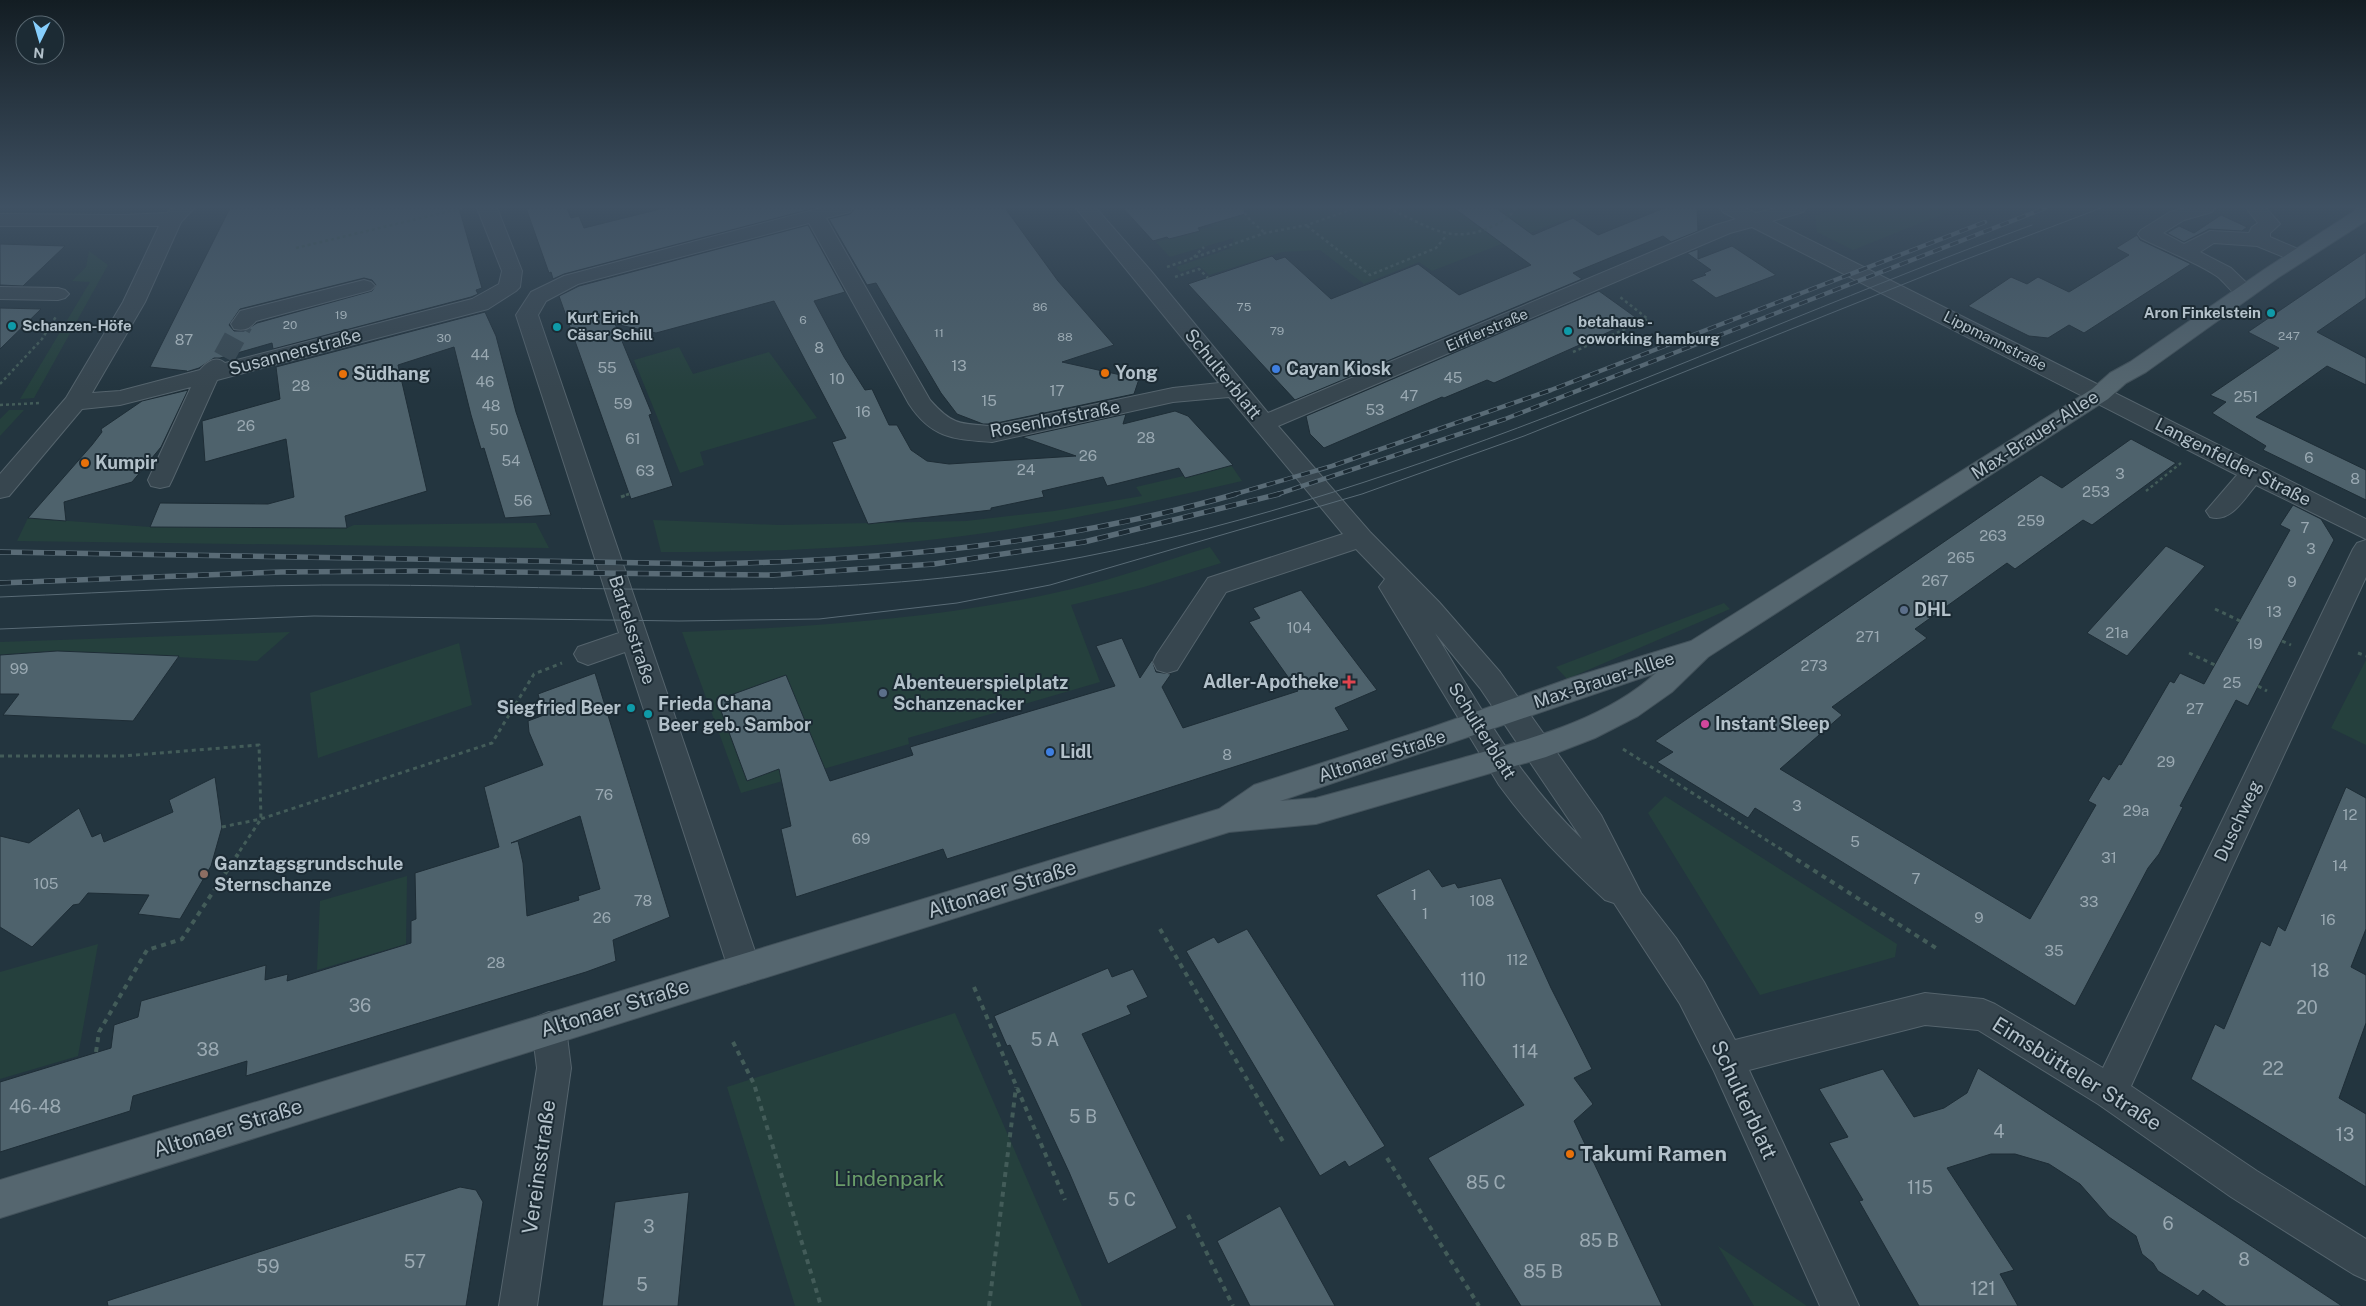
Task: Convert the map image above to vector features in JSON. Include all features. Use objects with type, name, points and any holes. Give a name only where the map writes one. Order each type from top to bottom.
[{"type":"main road","name":"Max-Brauer-Allee","points":[[1499,760],[1536,749],[1585,730],[1628,708],[1662,684],[1698,650],[2100,394],[2118,378],[2138,367],[2279,269]]},
{"type":"main road","name":"Max-Brauer-Allee","points":[[1511,711],[1581,686],[1698,650]]},
{"type":"main road","name":"Altonaer Straße","points":[[1229,819],[1265,794],[1511,711]]},
{"type":"main road","name":"Altonaer Straße","points":[[0,1199],[1229,819],[1316,812],[1499,760]]},
{"type":"street","points":[[0,490],[75,402],[134,302],[150,269]]},
{"type":"street","name":"Susannenstraße","points":[[75,402],[120,398],[480,304],[510,287],[511,269]]},
{"type":"street","name":"Bartelsstraße","points":[[613,269],[571,280],[540,294],[530,305],[528,315],[744,969]]},
{"type":"street","name":"Rosenhofstraße","points":[[846,269],[921,404],[937,423],[962,432],[992,434],[1173,395],[1234,388]]},
{"type":"street","name":"Schulterblatt","points":[[1139,269],[1263,424],[1361,538],[1430,610],[1490,680],[1536,749],[1590,824],[1630,903],[1664,948],[1692,993],[1726,1059],[1840,1306]]},
{"type":"street","name":"Eifflerstraße","points":[[1263,424],[1630,269]]},
{"type":"street","name":"Lippmannstraße","points":[[1852,269],[2100,394]]},
{"type":"street","points":[[2218,269],[2224,272],[2245,292]]},
{"type":"street","points":[[242,324],[248,316],[364,286]]},
{"type":"street","points":[[0,293],[58,294]]},
{"type":"street","points":[[160,480],[207,376],[224,357]]},
{"type":"street","name":"Langenfelder Straße","points":[[2100,394],[2366,530]]},
{"type":"street","points":[[2219,511],[2254,472]]},
{"type":"street","name":"Schulterblatt","points":[[1361,538],[1499,760],[1528,802],[1560,839],[1630,903]]},
{"type":"street","points":[[1167,662],[1216,586],[1361,538]]},
{"type":"street","name":"Duschweg","points":[[2110,1092],[2366,549]]},
{"type":"street","points":[[588,654],[634,638]]},
{"type":"street","name":"Eimsbütteler Straße","points":[[1726,1059],[1925,1009],[1983,1015],[2110,1092],[2244,1184],[2366,1261]]},
{"type":"street","name":"Vereinsstraße","points":[[518,1306],[554,1068],[548,1028]]},
{"type":"path","points":[[1144,275],[1162,269]]},
{"type":"path","points":[[1362,269],[1370,275],[1385,269]]},
{"type":"path","points":[[1183,275],[1199,270],[1208,278]]},
{"type":"path","points":[[1573,352],[1648,319],[1599,282]]},
{"type":"path","points":[[0,384],[42,339],[63,306],[58,294]]},
{"type":"path","points":[[0,405],[30,404]]},
{"type":"path","points":[[2146,491],[2182,462]]},
{"type":"path","points":[[621,497],[629,494]]},
{"type":"path","points":[[2215,609],[2240,621]]},
{"type":"path","points":[[2282,641],[2292,645]]},
{"type":"path","points":[[2190,653],[2215,666]]},
{"type":"path","points":[[2358,653],[2366,656]]},
{"type":"path","points":[[222,827],[261,819],[492,743],[534,674],[588,654]]},
{"type":"path","points":[[2258,686],[2268,691]]},
{"type":"path","points":[[0,756],[123,756],[259,745],[261,819],[182,939],[147,950],[98,1032],[96,1052]]},
{"type":"path","points":[[1623,749],[1936,948]]},
{"type":"path","points":[[1160,929],[1286,1145]]},
{"type":"path","points":[[974,987],[1065,1200]]},
{"type":"path","points":[[733,1042],[754,1084],[820,1306]]},
{"type":"path","points":[[989,1306],[1016,1086]]},
{"type":"path","points":[[1386,1158],[1479,1306]]},
{"type":"path","points":[[1188,1215],[1233,1306]]},
{"type":"green space","points":[[84,269],[106,269],[34,398],[20,399],[90,282],[72,281]]},
{"type":"green space","points":[[1178,269],[1190,269],[1181,272]]},
{"type":"green space","points":[[1202,269],[1228,269],[1209,275]]},
{"type":"green space","points":[[1345,269],[1402,269],[1364,284]]},
{"type":"green space","points":[[679,347],[693,374],[769,352],[817,418],[700,452],[704,465],[680,473],[634,360]]},
{"type":"green space","points":[[9,410],[24,410],[0,436],[0,419]]},
{"type":"green space","points":[[1231,465],[1242,481],[1068,519],[963,536],[887,544],[812,549],[661,552],[653,520],[779,525],[966,521],[1054,511],[1142,496],[1136,487]]},
{"type":"green space","points":[[28,518],[150,527],[347,528],[354,525],[536,523],[549,548],[17,541]]},
{"type":"green space","name":"Abenteuerspielplatz Schanzenacker","points":[[1210,547],[1221,563],[1144,587],[1071,605],[1100,682],[908,738],[909,744],[741,793],[682,632],[878,620],[975,608],[1090,585]]},
{"type":"green space","points":[[1724,603],[1730,609],[1567,679],[1556,667]]},
{"type":"green space","points":[[290,632],[257,661],[57,651],[0,655],[0,642]]},
{"type":"green space","points":[[459,643],[472,705],[318,758],[310,693]]},
{"type":"green space","points":[[2366,660],[2366,745],[2331,728]]},
{"type":"green space","points":[[1665,796],[1897,944],[1895,957],[1760,995],[1648,813]]},
{"type":"green space","points":[[407,876],[406,944],[317,970],[320,901]]},
{"type":"green space","points":[[98,944],[78,1056],[0,1079],[0,972]]},
{"type":"green space","name":"Lindenpark","points":[[955,1013],[1082,1306],[795,1306],[727,1087]]},
{"type":"green space","points":[[1718,1246],[1807,1306],[1754,1306]]},
{"type":"building","points":[[0,269],[41,269],[23,286],[0,285]]},
{"type":"building","points":[[199,269],[477,269],[482,288],[476,290],[478,294],[471,297],[273,349],[272,343],[220,358],[214,358],[199,368],[187,371],[150,367]],"holes":[[[364,278],[372,280],[376,285],[372,291],[257,323],[244,331],[234,331],[229,325],[240,309]]]},
{"type":"building","points":[[548,269],[583,269],[553,279],[551,272],[549,273]]},
{"type":"building","points":[[643,269],[832,269],[845,292],[814,301],[844,357],[865,390],[872,389],[889,425],[897,425],[911,450],[927,461],[949,464],[1076,456],[1022,437],[1126,414],[1123,424],[1175,411],[1188,416],[1233,465],[1185,478],[1179,468],[1107,486],[1103,477],[1042,491],[1044,497],[991,508],[991,510],[868,524],[832,442],[846,438],[774,301],[656,333],[615,324],[652,414],[649,415],[673,486],[631,499],[559,296],[579,286]]},
{"type":"building","points":[[858,269],[1049,269],[1114,345],[1062,362],[1139,379],[1134,394],[992,424],[983,424],[957,414],[941,393],[876,283],[867,285]]},
{"type":"building","points":[[1233,269],[1298,269],[1331,299],[1406,269],[1425,269],[1459,295],[1522,269],[1583,269],[1573,273],[1582,279],[1295,400],[1188,284]]},
{"type":"building","points":[[1710,269],[1767,269],[1776,275],[1716,298],[1691,280],[1706,275],[1704,273],[1711,270]]},
{"type":"building","points":[[2106,269],[2183,269],[2084,333],[2069,325],[2048,338],[2029,336],[1968,306],[2011,277],[2027,284],[2038,277],[2069,292]]},
{"type":"building","points":[[2341,269],[2366,269],[2366,298],[2317,332],[2366,358],[2366,385],[2327,366],[2256,417],[2366,470],[2366,500],[2263,450],[2266,446],[2212,413],[2226,402],[2210,395],[2279,348],[2248,332]]},
{"type":"building","points":[[1599,291],[1638,319],[1494,383],[1487,380],[1444,398],[1442,397],[1324,448],[1310,434],[1306,416]]},
{"type":"building","name":"Schanzen-Höfe","points":[[0,308],[41,309],[0,349]]},
{"type":"building","points":[[485,312],[496,336],[516,412],[551,515],[505,518],[484,448],[481,449],[454,347],[398,365],[427,491],[345,516],[347,528],[150,527],[160,503],[268,504],[294,497],[286,439],[205,462],[202,421],[280,399],[276,367]]},
{"type":"building","points":[[188,390],[161,447],[132,482],[64,502],[66,521],[28,518],[92,445],[102,432],[101,429],[142,401]]},
{"type":"building","points":[[2131,439],[2176,463],[2092,525],[2083,520],[2015,569],[2007,563],[1915,629],[1927,638],[1832,707],[1842,715],[1780,769],[2030,919],[2096,805],[2088,801],[2103,776],[2109,780],[2119,764],[2121,765],[2170,681],[2174,683],[2180,673],[2204,684],[2290,530],[2280,525],[2293,505],[2321,519],[2334,540],[2248,706],[2236,700],[2180,806],[2183,807],[2159,854],[2148,868],[2075,1006],[1755,808],[1748,818],[1657,762],[1673,752],[1655,741],[2041,475],[2062,488]]},
{"type":"building","points":[[2166,546],[2205,566],[2127,656],[2087,633]]},
{"type":"building","points":[[1301,590],[1377,690],[1335,708],[1349,730],[947,859],[943,849],[796,897],[781,829],[791,826],[779,769],[747,781],[717,700],[786,675],[830,781],[913,755],[910,747],[1115,686],[1096,646],[1122,638],[1140,678],[1152,660],[1156,672],[1171,674],[1162,687],[1183,728],[1298,691],[1249,622],[1260,618],[1253,608]]},
{"type":"building","points":[[57,651],[179,656],[133,721],[3,715],[19,694],[0,694],[0,655]]},
{"type":"building","points":[[595,673],[670,917],[613,940],[616,961],[586,972],[246,1076],[247,1061],[133,1096],[130,1111],[0,1152],[0,1082],[111,1048],[114,1025],[138,1017],[141,1001],[266,965],[265,980],[288,974],[287,981],[411,943],[411,921],[416,919],[415,873],[499,847],[484,787],[543,765],[529,732],[528,721],[544,715],[538,694]],"holes":[[[580,816],[600,889],[578,896],[579,900],[527,916],[523,863],[518,841],[511,843]]]},
{"type":"building","points":[[215,777],[222,827],[211,866],[180,919],[138,914],[149,895],[88,893],[79,904],[73,905],[32,947],[0,927],[0,836],[29,843],[79,808],[92,837],[101,833],[104,842],[173,812],[169,800]]},
{"type":"building","points":[[2346,787],[2366,798],[2366,929],[2351,967],[2366,975],[2366,1023],[2339,1098],[2366,1114],[2366,1187],[2191,1079],[2215,1024],[2224,1029],[2261,941],[2270,946],[2278,926],[2285,931]]},
{"type":"building","points":[[1429,869],[1442,887],[1455,883],[1458,888],[1501,878],[1551,988],[1592,1069],[1574,1078],[1593,1104],[1574,1121],[1662,1306],[1521,1306],[1428,1158],[1524,1105],[1376,895]]},
{"type":"building","points":[[1247,929],[1385,1146],[1349,1167],[1345,1161],[1320,1176],[1186,951],[1214,937],[1218,943]]},
{"type":"building","points":[[1108,968],[1112,977],[1133,969],[1148,997],[1127,1006],[1131,1014],[1082,1034],[1177,1228],[1108,1264],[1069,1172],[1010,1045],[1007,1046],[994,1016]]},
{"type":"building","points":[[1978,1068],[2342,1306],[2226,1306],[2203,1290],[2198,1296],[2158,1271],[2153,1263],[2142,1254],[2136,1236],[2109,1217],[2080,1184],[2049,1164],[2015,1154],[1991,1154],[1947,1168],[2014,1270],[2000,1274],[2018,1306],[1919,1306],[1859,1201],[1863,1200],[1829,1143],[1848,1137],[1819,1089],[1883,1069],[1914,1117],[1944,1108],[1967,1093]]},
{"type":"building","points":[[460,1187],[476,1190],[483,1202],[466,1306],[108,1306],[107,1301]]},
{"type":"building","points":[[689,1192],[678,1306],[602,1306],[615,1202]]},
{"type":"building","points":[[1280,1206],[1335,1306],[1250,1306],[1217,1241]]},
{"type":"tunnel","points":[[224,357],[242,324]]},
{"type":"tram line","points":[[0,597],[322,585],[624,589],[795,588],[965,575],[1050,563],[1177,536],[1302,502],[1426,461],[1669,369],[1919,269]]},
{"type":"tram line","points":[[0,629],[314,616],[679,621],[819,619],[957,603],[1050,585],[1362,494],[1524,436],[1942,269]]},
{"type":"railway","points":[[1232,495],[1332,466],[1551,390],[1864,269]]},
{"type":"railway","points":[[1275,495],[1505,419],[1889,269]]},
{"type":"railway","points":[[0,552],[708,564],[775,562],[908,553],[1041,537],[1171,511],[1236,494]]},
{"type":"railway","points":[[0,583],[281,572],[416,571],[773,575],[934,564],[1084,542],[1275,495]]},
{"type":"place","name":"Aron Finkelstein","points":[[2271,313]]},
{"type":"place","name":"Schanzen-Höfe","points":[[12,326]]},
{"type":"place","name":"Kurt Erich Cäsar Schill","points":[[557,327]]},
{"type":"place","name":"betahaus - coworking hamburg","points":[[1568,331]]},
{"type":"place","name":"Cayan Kiosk","points":[[1276,369]]},
{"type":"place","name":"Yong","points":[[1105,373]]},
{"type":"place","name":"Südhang","points":[[343,374]]},
{"type":"place","name":"Kumpir","points":[[85,463]]},
{"type":"place","name":"DHL","points":[[1904,610]]},
{"type":"place","name":"Adler-Apotheke","points":[[1349,682]]},
{"type":"place","name":"Abenteuerspielplatz Schanzenacker","points":[[883,693]]},
{"type":"place","name":"Siegfried Beer","points":[[631,708]]},
{"type":"place","name":"Frieda Chana Beer geb. Sambor","points":[[648,714]]},
{"type":"place","name":"Instant Sleep","points":[[1705,724]]},
{"type":"place","name":"Lidl","points":[[1050,752]]},
{"type":"place","name":"Ganztagsgrundschule Sternschanze","points":[[204,874]]},
{"type":"place","name":"Takumi Ramen","points":[[1570,1154]]}]
